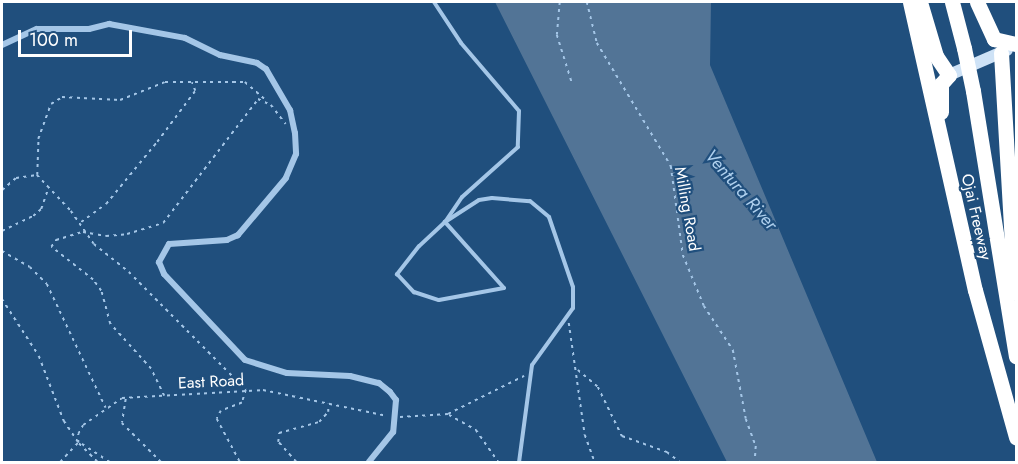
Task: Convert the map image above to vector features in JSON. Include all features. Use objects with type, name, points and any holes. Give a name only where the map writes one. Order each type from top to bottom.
[{"type":"highway","name":"Ojai Freeway","points":[[910,2],[975,290],[1017,437]]},
{"type":"highway","points":[[920,2],[936,56],[949,75],[940,95],[946,136],[943,154]]},
{"type":"highway","name":"Ojai Freeway","points":[[952,2],[973,91],[1017,357]]},
{"type":"highway","points":[[977,2],[994,39],[1017,45]]},
{"type":"highway","points":[[1001,53],[1017,311]]},
{"type":"main road","points":[[949,75],[1017,45]]},
{"type":"street","points":[[2,45],[37,29],[89,30],[109,24],[185,38],[220,56],[257,63],[266,69],[290,110],[296,138],[296,154],[286,178],[248,228],[227,240],[169,244],[160,256],[161,268],[245,360],[286,373],[350,376],[379,383],[396,400],[388,443],[369,462]]},
{"type":"lane","points":[[434,2],[461,43],[519,111],[518,147],[462,197],[445,222]]},
{"type":"lane","points":[[445,222],[504,288],[439,300],[414,292],[398,274],[420,246],[445,222],[480,200],[492,198],[530,201],[541,208],[549,217],[573,287],[573,308],[567,319],[539,352],[530,373],[519,462]]},
{"type":"path","points":[[560,2],[557,35],[572,82]]},
{"type":"path","name":"Milling Road","points":[[587,2],[597,43],[671,166],[683,255],[704,306],[733,350],[746,418],[756,446],[755,462]]},
{"type":"path","points":[[240,462],[217,419],[221,411],[242,403],[246,390],[209,358],[129,272],[83,232],[80,222],[37,175],[38,139],[51,105],[58,99],[69,96],[120,100],[165,82],[245,82],[267,101],[296,138]]},
{"type":"path","points":[[80,222],[106,204],[157,142],[195,91],[192,82]]},
{"type":"path","points":[[164,396],[151,369],[110,324],[101,291],[93,280],[51,247],[56,240],[83,232],[127,234],[163,223],[248,110],[258,99],[267,101]]},
{"type":"path","points":[[2,190],[16,178],[37,175]]},
{"type":"path","points":[[2,231],[41,209],[49,188]]},
{"type":"path","points":[[2,251],[30,267],[47,284],[106,408]]},
{"type":"path","points":[[2,299],[39,356],[64,421],[78,442],[97,462]]},
{"type":"path","points":[[567,319],[578,369],[585,435],[595,462]]},
{"type":"path","points":[[578,369],[598,387],[622,436],[667,452],[680,462]]},
{"type":"path","points":[[448,414],[530,373]]},
{"type":"path","name":"East Road","points":[[60,462],[78,442],[83,425],[106,408],[126,398],[246,390],[393,418],[448,414]]},
{"type":"path","points":[[126,398],[122,423],[161,462]]},
{"type":"path","points":[[296,462],[278,442],[279,433],[319,422],[328,412],[328,404]]},
{"type":"path","points":[[448,414],[476,430],[498,462]]},
{"type":"path","points":[[78,442],[110,462]]},
{"type":"water","name":"Ventura River","points":[[495,2],[711,2],[710,65],[877,462],[727,462]]}]
